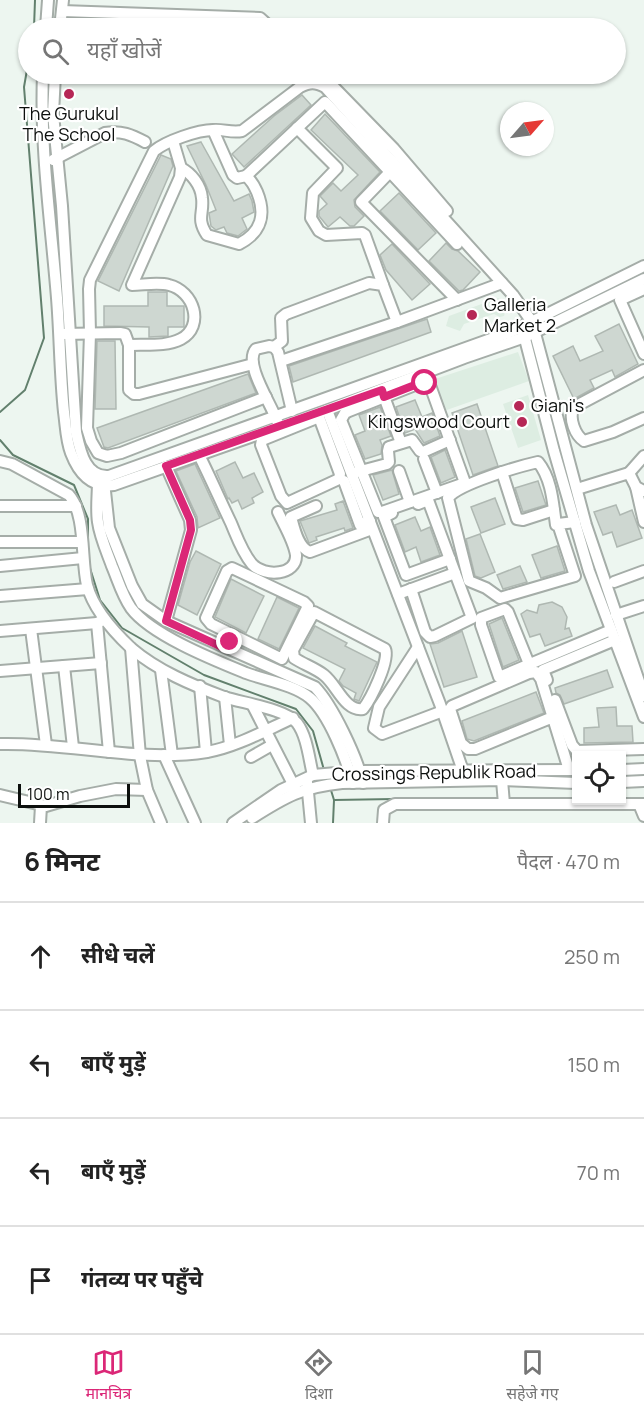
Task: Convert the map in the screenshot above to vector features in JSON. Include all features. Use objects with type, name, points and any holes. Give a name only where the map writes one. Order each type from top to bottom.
[{"type":"street","points":[[47,18],[48,0]]},
{"type":"street","points":[[62,5],[260,18]]},
{"type":"street","points":[[43,84],[45,163],[76,432],[81,454],[89,469],[101,481],[114,485],[278,425],[319,417],[342,465],[355,477],[378,512],[462,484],[464,480],[428,385],[420,383],[278,425],[101,481]]},
{"type":"street","points":[[54,84],[53,114],[64,334]]},
{"type":"street","points":[[266,397],[121,453],[102,456],[94,448],[87,428],[90,333],[88,289],[90,280],[150,157],[161,145],[192,134],[213,130],[233,133],[242,131],[307,84]]},
{"type":"street","points":[[320,84],[499,284]]},
{"type":"street","points":[[331,84],[394,149],[530,327],[554,451],[589,572],[613,635],[640,688]]},
{"type":"street","points":[[213,130],[233,175],[237,178],[246,176],[325,102],[390,172],[521,304],[640,688],[644,717]]},
{"type":"street","points":[[297,128],[337,168],[313,193],[311,213],[313,224],[326,235],[362,233],[365,235],[397,322]]},
{"type":"street","points":[[45,163],[105,133],[114,131],[132,135],[146,142]]},
{"type":"street","points":[[129,345],[164,344],[183,338],[194,319],[195,311],[192,302],[170,285],[132,285],[178,184],[181,168],[173,141]]},
{"type":"street","points":[[181,168],[190,173],[203,199],[200,219],[207,235],[239,244],[254,233],[263,208],[250,179],[246,176]]},
{"type":"street","points":[[390,172],[362,202],[457,300]]},
{"type":"street","points":[[463,771],[443,711],[398,594],[366,527],[341,420],[342,416],[383,394],[530,327],[644,267]]},
{"type":"street","points":[[619,296],[644,279]]},
{"type":"street","points":[[278,425],[253,364],[252,353],[256,349],[269,345],[274,346],[282,341],[281,318],[286,314],[369,283],[383,285]]},
{"type":"street","points":[[280,361],[397,322],[499,284]]},
{"type":"street","points":[[327,410],[342,465],[337,481],[286,503],[281,496],[261,445],[262,440],[292,411],[644,289]]},
{"type":"street","points":[[619,296],[644,354]]},
{"type":"street","points":[[64,334],[120,333],[128,338],[129,390],[134,394],[253,364]]},
{"type":"street","points":[[274,346],[292,411]]},
{"type":"street","points":[[644,370],[580,404],[573,409],[571,417],[578,436],[584,441],[644,418]]},
{"type":"street","points":[[383,394],[401,443]]},
{"type":"street","points":[[355,477],[387,464],[389,447],[412,440],[423,452],[450,440]]},
{"type":"street","points":[[554,451],[566,447]]},
{"type":"street","points":[[199,455],[248,558],[259,570],[268,574],[287,570],[294,565],[296,558],[278,512]]},
{"type":"street","points":[[577,489],[629,473],[644,456]]},
{"type":"street","points":[[424,459],[437,493]]},
{"type":"street","points":[[0,461],[12,464],[69,495],[76,506],[88,589],[101,621],[101,663],[109,752]]},
{"type":"street","points":[[538,462],[546,476],[556,525],[558,524],[575,576],[503,598],[469,581],[448,498],[455,491],[502,472],[538,462]]},
{"type":"street","points":[[166,466],[190,520],[191,530],[166,621]]},
{"type":"street","points":[[399,471],[410,502]]},
{"type":"street","points":[[502,472],[517,519],[554,510]]},
{"type":"street","points":[[629,473],[640,489],[644,522]]},
{"type":"street","points":[[101,481],[109,528],[132,586],[142,604],[166,621],[315,687],[322,694],[333,714],[352,778]]},
{"type":"street","points":[[101,481],[97,515],[100,532],[131,608],[154,628],[189,647],[248,674],[308,696],[318,707],[333,732],[352,778]]},
{"type":"street","points":[[406,575],[384,517],[428,500],[472,618],[430,637],[425,632],[411,589]]},
{"type":"street","points":[[0,506],[76,506]]},
{"type":"street","points":[[316,506],[291,517],[300,545],[305,551],[310,552],[366,527]]},
{"type":"street","points":[[558,524],[574,522]]},
{"type":"street","points":[[0,542],[81,542]]},
{"type":"street","points":[[0,566],[83,558]]},
{"type":"street","points":[[392,580],[450,559]]},
{"type":"street","points":[[232,568],[308,606],[282,659],[263,650],[212,624],[206,618],[227,571],[232,568]]},
{"type":"street","points":[[614,582],[644,571]]},
{"type":"street","points":[[398,594],[455,573]]},
{"type":"street","points":[[0,596],[88,589]]},
{"type":"street","points":[[616,615],[644,606]]},
{"type":"street","points":[[529,664],[505,609],[481,618],[481,625],[499,677],[529,664],[613,635]]},
{"type":"street","points":[[314,612],[386,649],[388,653],[375,687],[363,709],[359,710],[350,706],[325,676],[292,655],[314,612]]},
{"type":"street","points":[[0,631],[101,621],[131,648],[161,670],[225,697],[293,718],[302,731],[313,780],[311,823]]},
{"type":"street","points":[[32,629],[46,745]]},
{"type":"street","points":[[613,635],[543,670],[574,748],[582,751],[644,749]]},
{"type":"street","points":[[226,649],[234,636]]},
{"type":"street","points":[[418,647],[379,707],[375,728],[382,734],[443,711]]},
{"type":"street","points":[[131,648],[140,756],[147,790],[160,823]]},
{"type":"street","points":[[257,662],[263,650]]},
{"type":"street","points":[[0,671],[101,663]]},
{"type":"street","points":[[64,666],[73,747]]},
{"type":"street","points":[[161,670],[168,755],[195,823]]},
{"type":"street","points":[[553,717],[475,749],[468,749],[461,743],[450,709],[452,706],[536,672],[541,679],[572,767]]},
{"type":"street","points":[[315,687],[325,676]]},
{"type":"street","points":[[200,686],[206,752]]},
{"type":"street","points":[[225,697],[230,745]]},
{"type":"street","points":[[244,823],[295,788],[253,706]]},
{"type":"street","points":[[0,744],[73,747],[140,756],[206,752],[230,745],[293,718]]},
{"type":"street","points":[[251,757],[272,745]]},
{"type":"street","name":"Crossings Republik Road","points":[[233,823],[313,780],[463,771],[572,770]]},
{"type":"street","points":[[626,770],[644,770]]},
{"type":"street","name":"Crossings Republik Road","points":[[352,778],[503,793],[572,784]]},
{"type":"street","points":[[626,782],[644,781]]},
{"type":"street","points":[[0,795],[41,806],[116,789],[147,790]]},
{"type":"street","points":[[383,823],[384,810],[395,804],[503,793],[641,804],[644,816]]},
{"type":"street","points":[[40,823],[41,806]]},
{"type":"shaded area","name":"Galleria Market 2","points":[[498,298],[508,304],[504,316],[494,314],[464,324],[460,331],[446,326],[449,316]]},
{"type":"shaded area","points":[[518,352],[529,381],[441,412],[432,380]]},
{"type":"shaded area","name":"Kingswood Court","points":[[528,395],[541,440],[518,448],[503,404]]},
{"type":"building","points":[[302,95],[311,105],[244,167],[232,154],[274,116]]},
{"type":"building","points":[[325,114],[380,172],[354,200],[355,207],[364,216],[354,226],[350,226],[340,217],[328,227],[319,216],[319,211],[327,204],[320,196],[333,183],[341,191],[358,175],[311,130]]},
{"type":"building","points":[[201,142],[234,201],[249,194],[252,201],[254,212],[242,218],[247,229],[238,236],[227,233],[224,227],[216,230],[211,226],[209,213],[216,210],[187,146]]},
{"type":"building","points":[[161,155],[171,159],[173,166],[119,291],[98,281]]},
{"type":"building","points":[[399,193],[436,233],[418,250],[380,211]]},
{"type":"building","points":[[446,243],[480,272],[463,290],[459,291],[429,261]]},
{"type":"building","points":[[392,244],[430,284],[412,300],[386,270],[380,255]]},
{"type":"building","points":[[148,292],[167,292],[167,306],[184,306],[184,327],[168,327],[168,336],[149,337],[149,327],[104,326],[104,306],[148,306]]},
{"type":"building","points":[[427,319],[431,332],[293,382],[289,366]]},
{"type":"building","points":[[619,324],[638,364],[615,377],[612,370],[590,380],[594,388],[574,399],[553,356],[573,346],[580,361],[603,351],[595,336]]},
{"type":"building","points":[[97,341],[115,341],[116,409],[95,409]]},
{"type":"building","points":[[248,374],[256,393],[108,448],[104,447],[97,428]]},
{"type":"building","points":[[415,400],[422,417],[432,413],[440,436],[424,443],[415,429],[405,433],[396,407]]},
{"type":"building","points":[[477,404],[498,466],[473,475],[452,413]]},
{"type":"building","points":[[380,407],[391,436],[380,440],[381,454],[365,459],[355,435],[365,431],[359,415]]},
{"type":"building","points":[[445,450],[455,477],[441,483],[431,457]]},
{"type":"building","points":[[235,462],[243,478],[254,473],[263,492],[252,498],[254,503],[242,509],[238,500],[232,503],[228,499],[216,471]]},
{"type":"building","points":[[195,464],[220,518],[198,528],[197,517],[176,471]]},
{"type":"building","points":[[392,470],[399,494],[383,500],[373,475]]},
{"type":"building","points":[[538,481],[546,505],[523,512],[515,488]]},
{"type":"building","points":[[495,498],[505,524],[481,533],[471,507]]},
{"type":"building","points":[[343,501],[353,528],[345,531],[344,528],[316,537],[317,540],[309,543],[300,521],[337,510],[335,504]]},
{"type":"building","points":[[616,505],[620,515],[632,510],[642,538],[617,547],[612,532],[603,535],[594,512]]},
{"type":"building","points":[[415,517],[421,531],[430,527],[440,555],[421,562],[416,547],[405,552],[395,525]]},
{"type":"building","points":[[480,534],[495,572],[481,578],[475,576],[466,539]]},
{"type":"building","points":[[557,546],[565,571],[541,578],[532,555]]},
{"type":"building","points":[[196,551],[221,564],[197,615],[178,605],[190,562]]},
{"type":"building","points":[[520,566],[527,582],[503,589],[497,575]]},
{"type":"building","points":[[231,579],[264,596],[246,633],[215,617]]},
{"type":"building","points":[[277,597],[299,608],[279,649],[258,639]]},
{"type":"building","points":[[552,602],[562,607],[567,617],[565,629],[569,628],[572,636],[545,646],[540,634],[530,637],[521,614],[527,610],[537,613],[539,605]]},
{"type":"building","points":[[502,618],[519,660],[503,667],[489,624]]},
{"type":"building","points":[[315,626],[347,643],[345,646],[377,662],[359,701],[354,699],[356,693],[339,681],[345,669],[303,648]]},
{"type":"building","points":[[462,631],[477,677],[444,687],[430,644],[438,643]]},
{"type":"building","points":[[607,670],[613,687],[564,704],[560,695],[556,693],[555,688]]},
{"type":"building","points":[[536,692],[544,713],[474,741],[467,739],[462,721]]},
{"type":"building","points":[[616,707],[617,726],[632,726],[633,742],[584,743],[584,728],[599,727],[597,708]]},
{"type":"waterway","points":[[34,18],[35,0]]},
{"type":"waterway","points":[[0,412],[25,390],[44,338],[25,84]]},
{"type":"waterway","points":[[0,440],[13,455],[74,485],[88,519],[88,551]]},
{"type":"waterway","points":[[89,565],[100,600],[122,628],[204,675],[296,709],[313,731],[324,770]]},
{"type":"waterway","points":[[330,787],[334,800],[333,823]]},
{"type":"waterway","points":[[508,799],[572,798]]},
{"type":"waterway","points":[[626,798],[644,798]]},
{"type":"waterway","points":[[334,800],[394,799]]},
{"type":"place","name":"The Gurukul The School","points":[[69,94]]},
{"type":"place","name":"Galleria Market 2","points":[[472,315]]},
{"type":"place","name":"Giani's","points":[[519,406]]},
{"type":"place","name":"Kingswood Court","points":[[522,422]]},
{"type":"route","points":[[230,642],[226,649],[166,621],[190,538],[191,525],[166,466],[382,390],[384,397],[425,383]]}]
